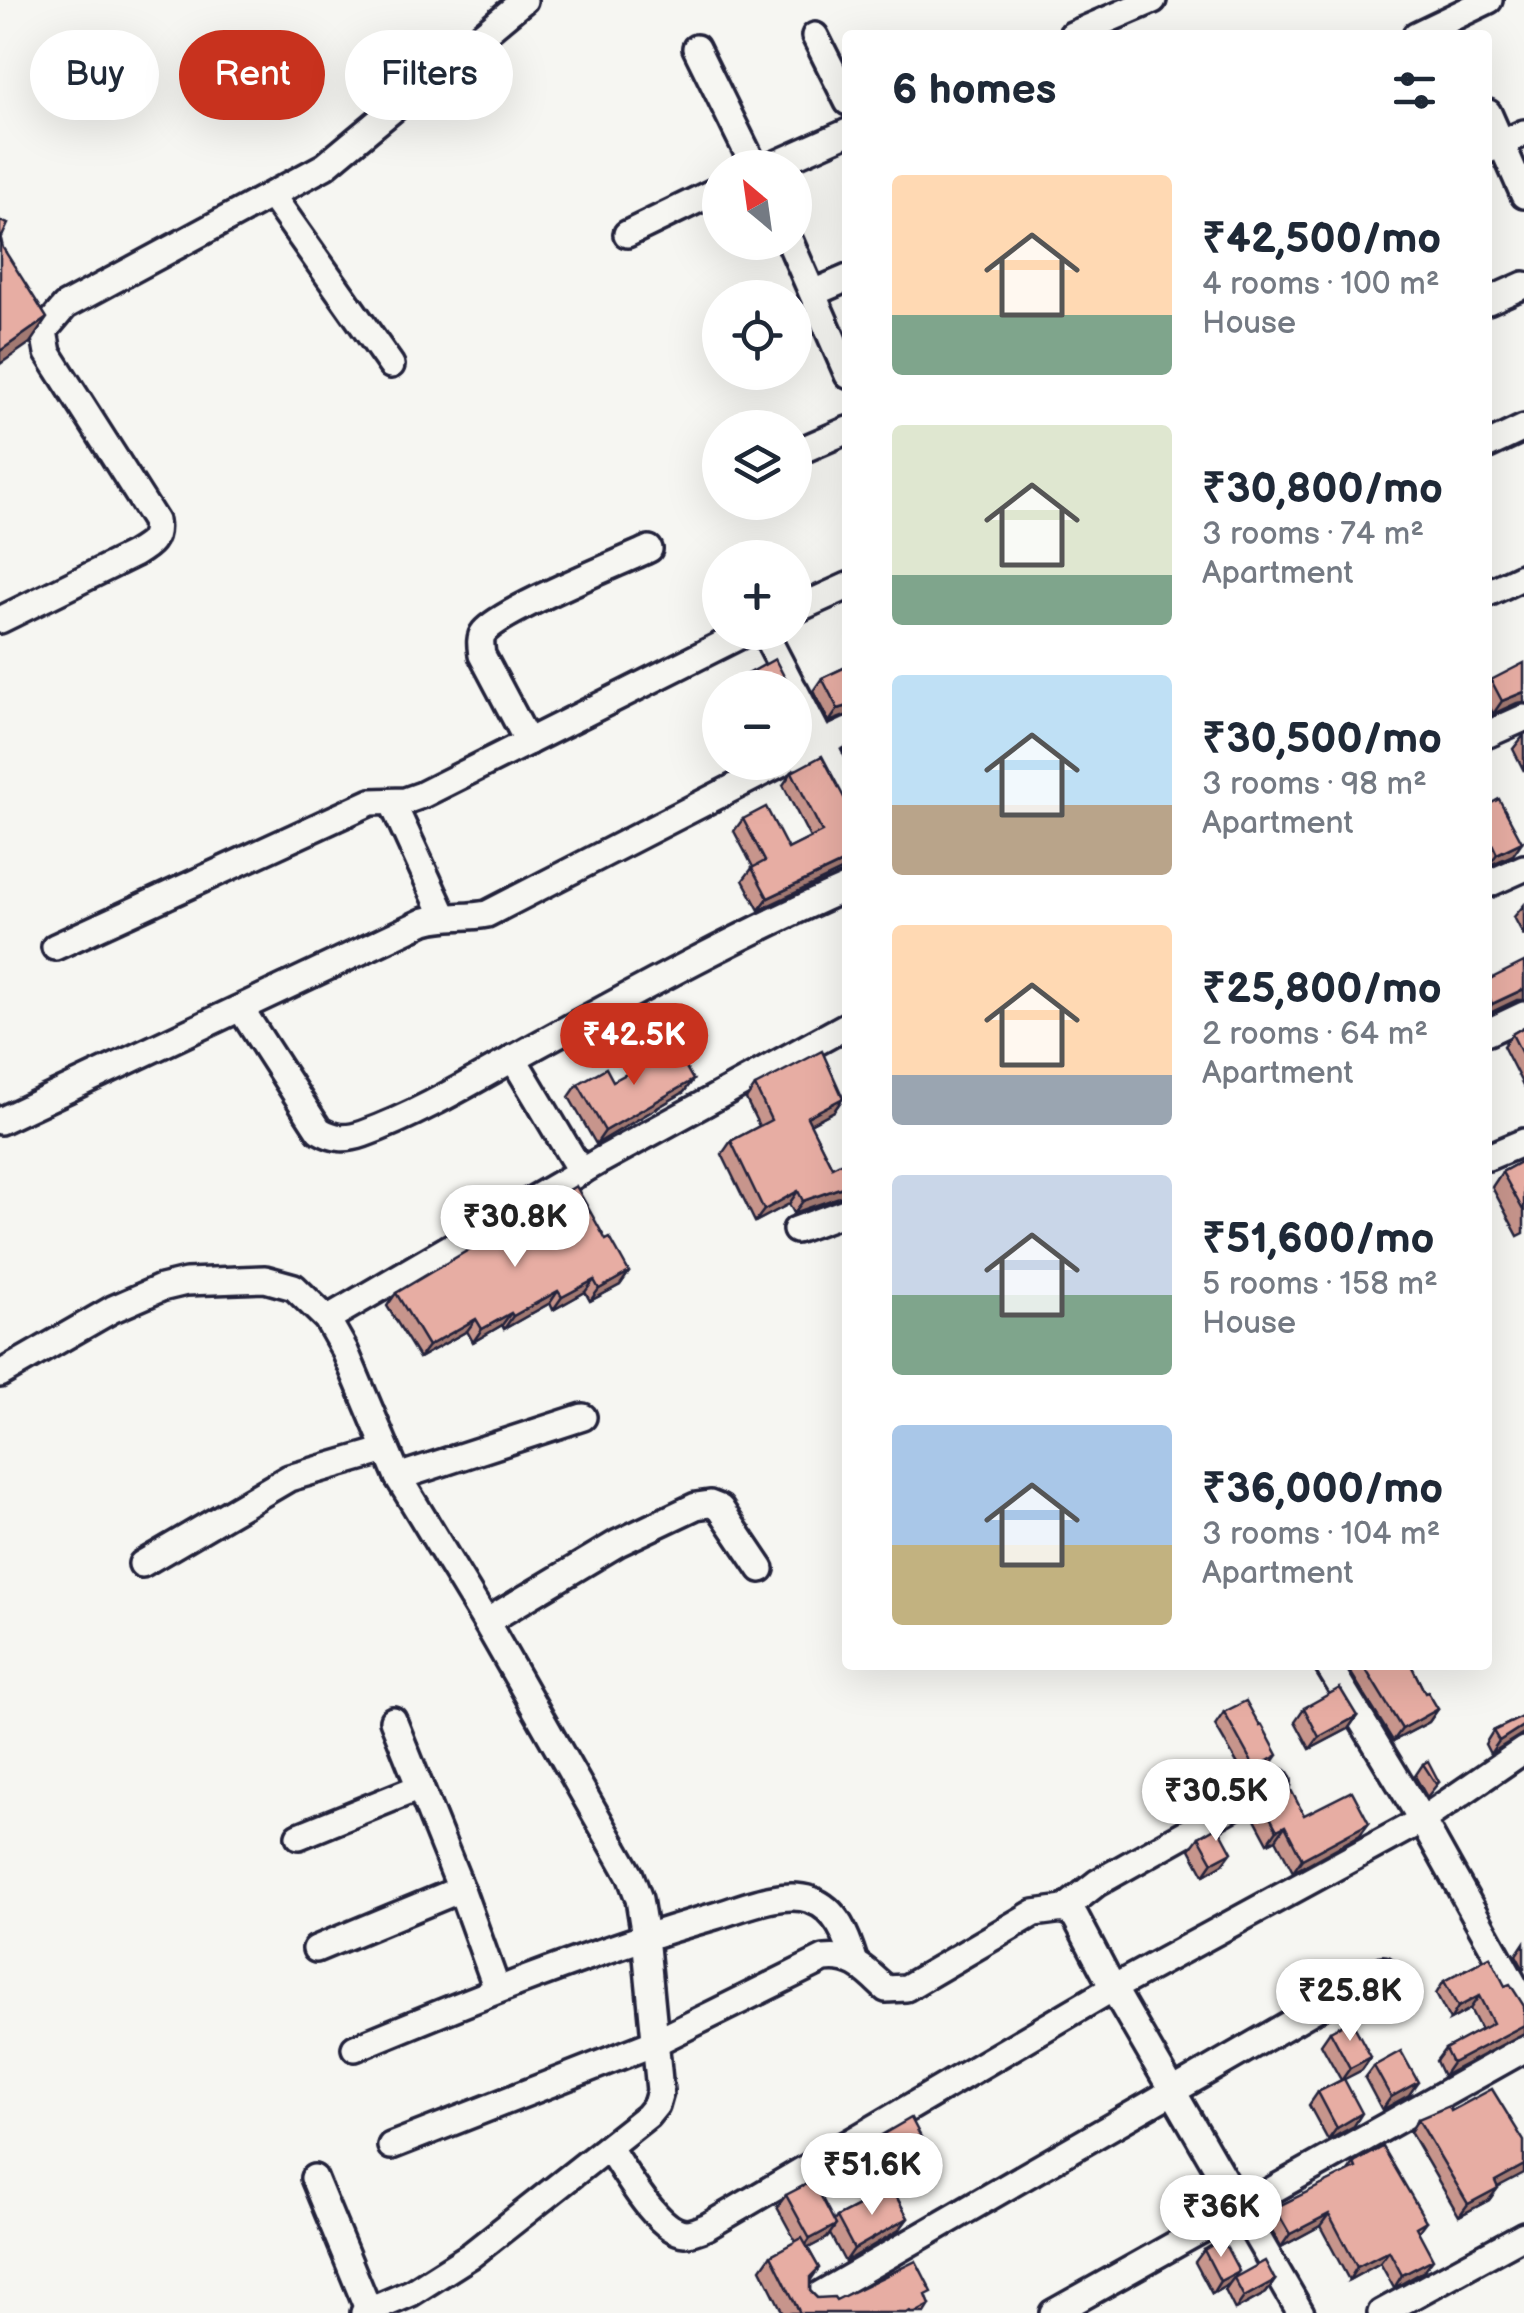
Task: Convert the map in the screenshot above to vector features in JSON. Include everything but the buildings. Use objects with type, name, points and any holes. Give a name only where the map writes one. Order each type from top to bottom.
[{"type":"street","points":[[0,620],[134,554],[157,534],[155,521],[48,354],[36,322],[324,166],[524,0]]},
{"type":"street","points":[[1084,30],[1153,0]]},
{"type":"street","points":[[1446,19],[1489,0]]},
{"type":"street","points":[[815,36],[842,90]]},
{"type":"street","points":[[696,48],[746,150]]},
{"type":"street","points":[[808,150],[842,135]]},
{"type":"street","points":[[1504,142],[1524,195]]},
{"type":"street","points":[[272,196],[391,365]]},
{"type":"street","points":[[626,234],[702,198]]},
{"type":"street","points":[[798,260],[842,361]]},
{"type":"street","points":[[813,293],[842,281]]},
{"type":"street","points":[[1492,299],[1524,285]]},
{"type":"street","points":[[1492,443],[1524,428]]},
{"type":"street","points":[[812,445],[842,432]]},
{"type":"street","points":[[528,742],[482,655],[484,632],[510,614],[649,549]]},
{"type":"street","points":[[1492,591],[1524,576]]},
{"type":"street","points":[[812,602],[842,589]]},
{"type":"street","points":[[55,947],[372,802],[422,796],[711,650]]},
{"type":"street","points":[[1492,732],[1524,718]]},
{"type":"street","points":[[812,723],[842,781]]},
{"type":"street","points":[[812,747],[842,734]]},
{"type":"street","points":[[0,1121],[425,921],[444,916],[466,918],[500,908],[748,780]]},
{"type":"street","points":[[392,802],[444,916]]},
{"type":"street","points":[[1492,882],[1524,868]]},
{"type":"street","points":[[241,1009],[319,1130],[345,1139],[427,1106],[771,920],[842,890]]},
{"type":"street","points":[[1492,1030],[1524,1016]]},
{"type":"street","points":[[327,1319],[580,1172],[842,1028]]},
{"type":"street","points":[[512,1058],[580,1172]]},
{"type":"street","points":[[1492,1156],[1524,1142]]},
{"type":"street","points":[[796,1230],[842,1213]]},
{"type":"street","points":[[0,1374],[113,1309],[161,1288],[186,1282],[265,1279],[294,1287],[327,1319],[398,1477],[486,1622],[630,1875],[645,1936],[660,2091],[656,2105],[609,2148],[470,2255],[411,2293],[366,2312],[314,2178]]},
{"type":"street","points":[[398,1477],[583,1417]]},
{"type":"street","points":[[142,1564],[289,1478],[386,1450]]},
{"type":"street","points":[[486,1622],[618,1543],[696,1506],[710,1504],[720,1508],[761,1569]]},
{"type":"street","points":[[1331,1670],[1422,1820],[1524,2003]]},
{"type":"street","points":[[392,1720],[461,1888],[497,1989]]},
{"type":"street","points":[[609,2148],[658,2217],[673,2230],[688,2234],[708,2226],[1113,1988],[1422,1820],[1524,1750]]},
{"type":"street","points":[[356,2048],[497,1989],[645,1936],[772,1900],[810,1900],[826,1908],[840,1925],[854,1960],[886,1988],[906,1988],[1034,1913],[1064,1908],[1097,1883],[1277,1782]]},
{"type":"street","points":[[300,1836],[420,1787]]},
{"type":"street","points":[[316,1949],[461,1888]]},
{"type":"street","points":[[1064,1908],[1075,1916],[1301,2313]]},
{"type":"street","points":[[392,2146],[654,2043],[824,1959],[854,1960]]},
{"type":"street","points":[[814,2298],[1383,1970]]},
{"type":"street","points":[[1054,2313],[1524,2050]]},
{"type":"street","points":[[1380,2313],[1524,2235]]}]
